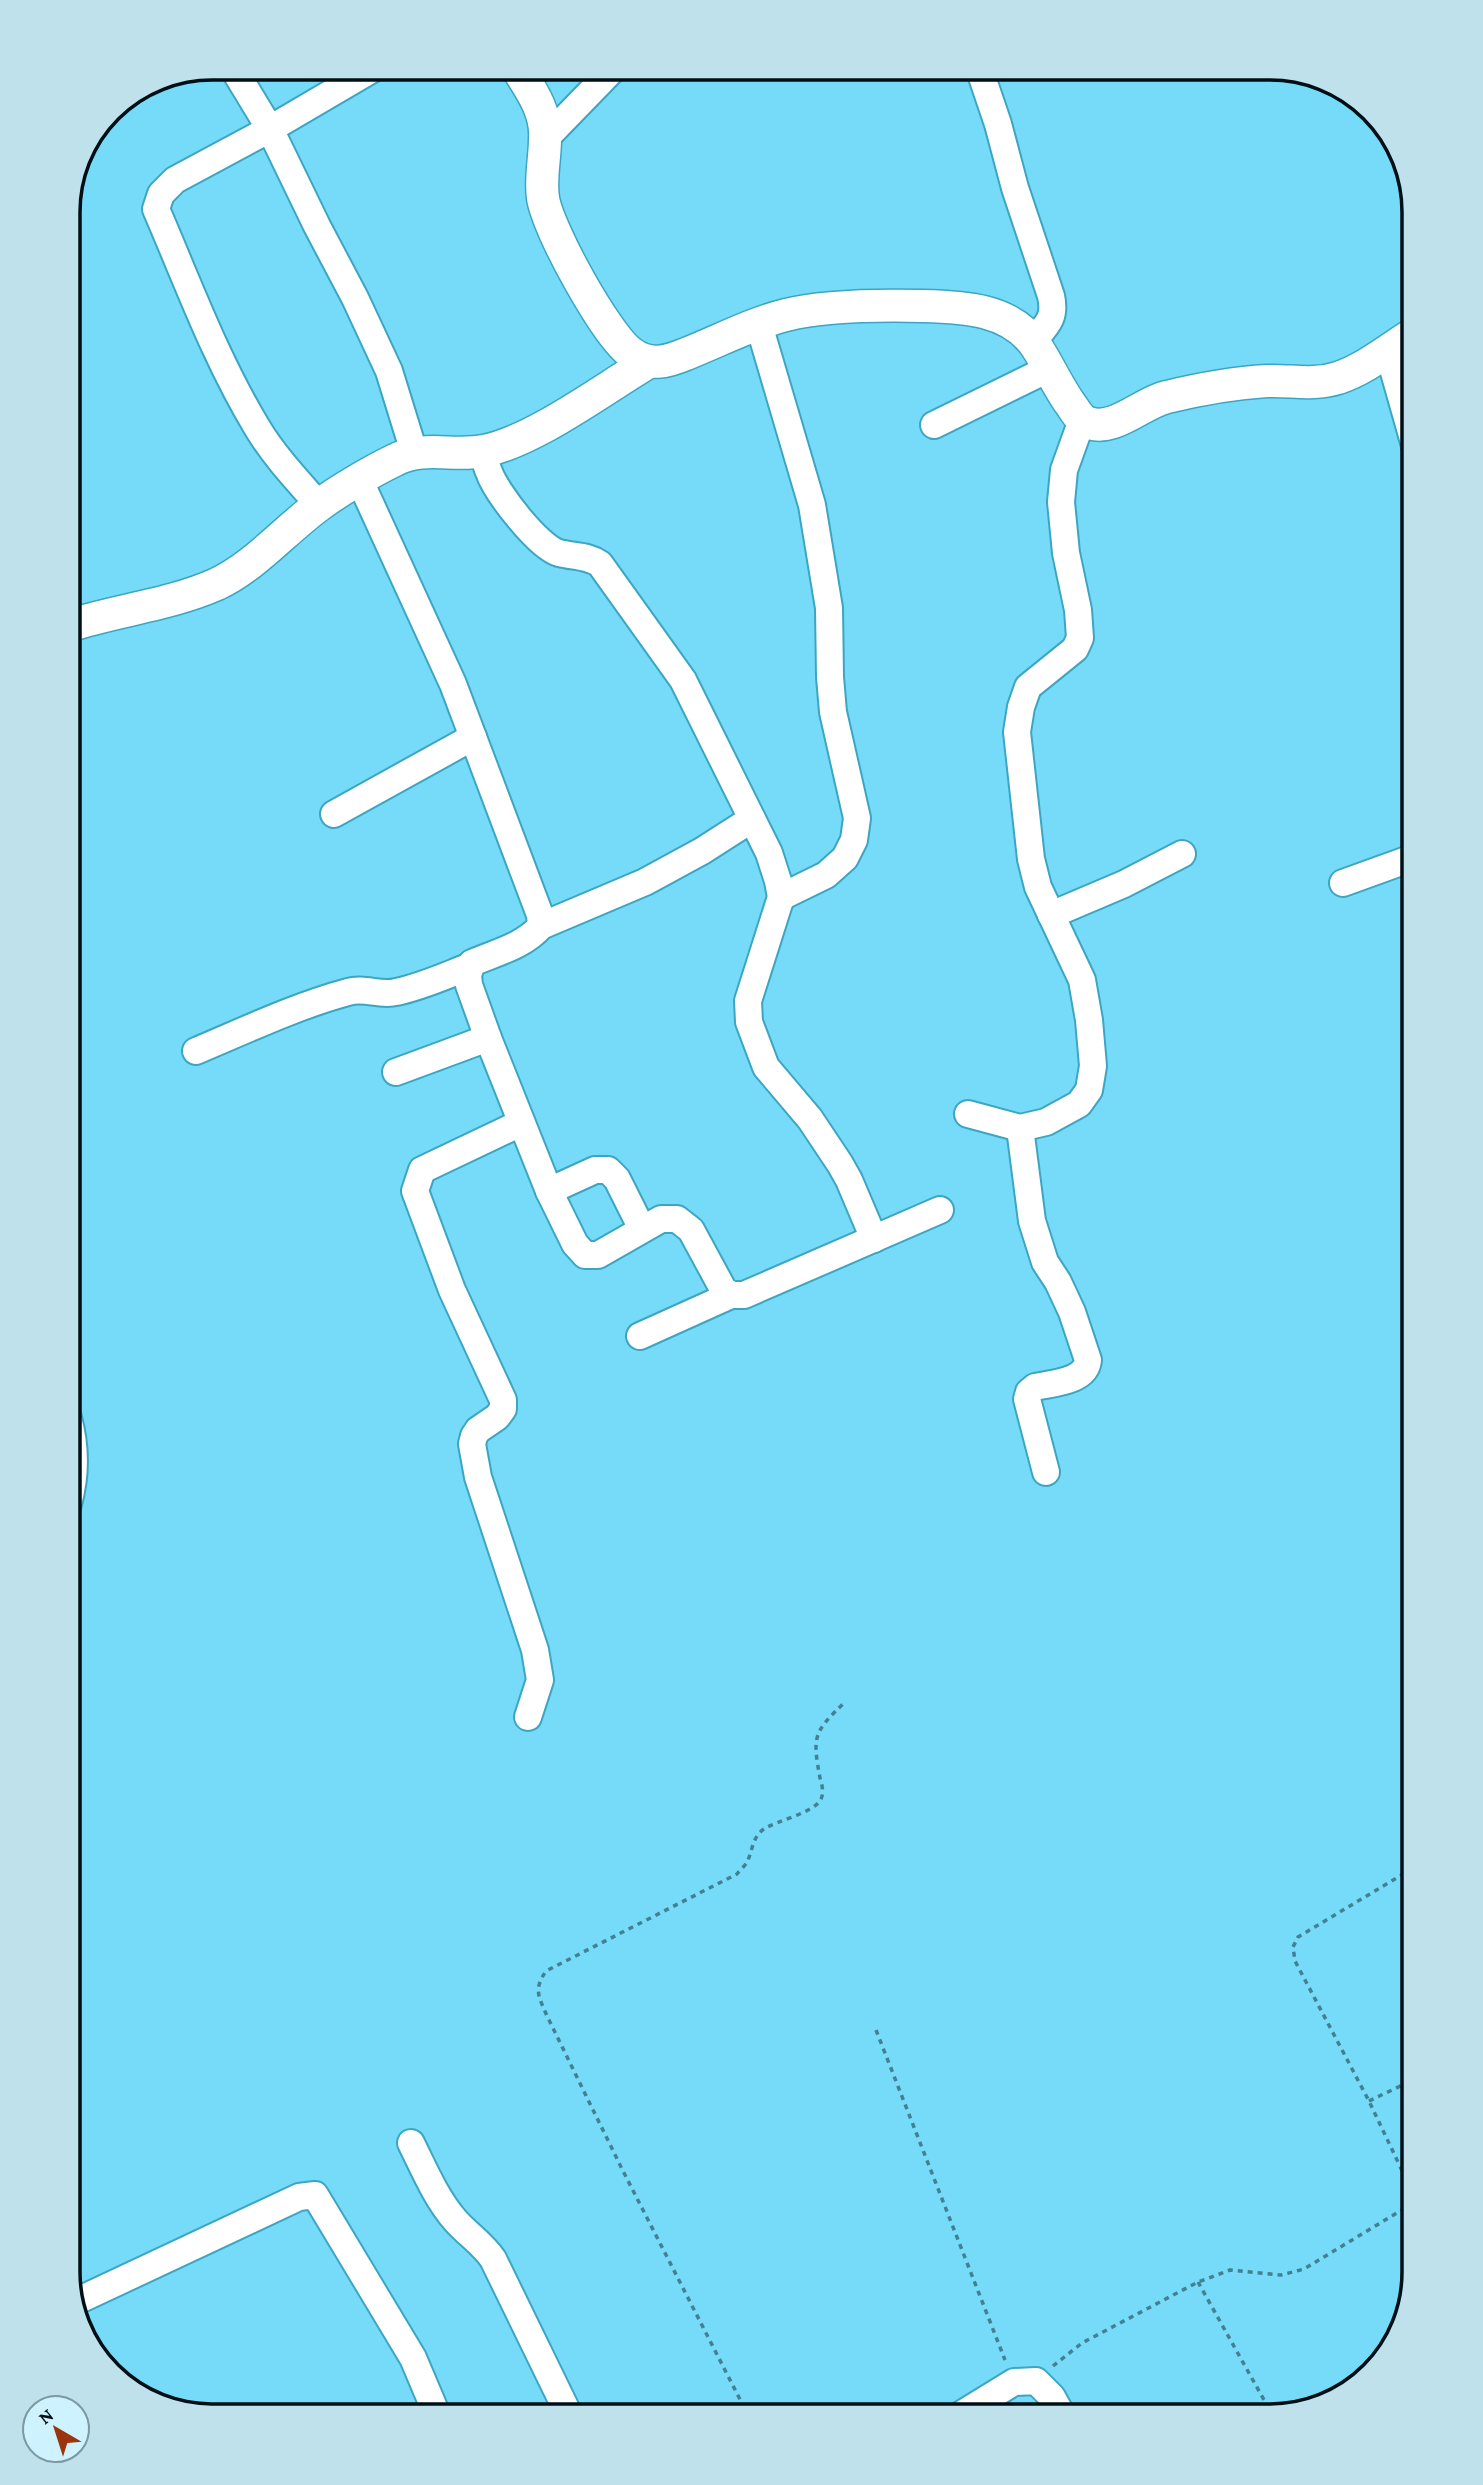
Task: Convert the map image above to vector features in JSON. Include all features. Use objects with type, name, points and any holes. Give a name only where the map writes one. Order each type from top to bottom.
[{"type":"street","points":[[241,81],[270,129],[389,371],[414,453]]},
{"type":"street","points":[[319,505],[278,458],[259,430],[226,370],[156,209],[161,194],[175,180],[352,81]]},
{"type":"street","points":[[525,81],[539,103],[546,138],[541,173],[543,200],[553,230],[614,334],[629,352],[647,363]]},
{"type":"street","points":[[546,138],[601,81]]},
{"type":"street","points":[[983,81],[1054,309],[1049,321],[1033,341]]},
{"type":"street","points":[[81,623],[217,584],[246,566],[319,505],[396,459],[414,453],[483,451],[504,445],[647,363],[671,360],[785,315],[819,309],[925,306],[989,312],[1013,322],[1033,341],[1082,420],[1101,425],[1161,398],[1239,383],[1272,381],[1308,384],[1336,378],[1368,365],[1403,341]]},
{"type":"street","points":[[759,325],[812,505],[829,608],[833,712],[857,818],[855,840],[845,858],[826,874],[780,897]]},
{"type":"street","points":[[1388,351],[1403,404]]},
{"type":"street","points":[[934,425],[1050,368]]},
{"type":"street","points":[[968,1114],[1020,1128],[1046,1122],[1079,1104],[1089,1090],[1093,1066],[1090,1020],[1082,980],[1038,887],[1031,859],[1017,732],[1021,706],[1028,687],[1075,649],[1080,638],[1078,610],[1066,553],[1061,502],[1063,470],[1082,420]]},
{"type":"street","points":[[483,451],[489,473],[499,491],[538,538],[558,553],[590,557],[600,564],[683,680],[769,853],[780,897],[748,1001],[749,1022],[766,1067],[810,1119],[840,1164],[874,1239]]},
{"type":"street","points":[[360,481],[453,684],[530,885],[541,926]]},
{"type":"street","points":[[334,814],[473,737]]},
{"type":"street","points":[[196,1051],[307,1005],[353,990],[381,994],[396,992],[468,967],[472,962],[524,941],[541,926],[645,882],[702,851],[752,819]]},
{"type":"street","points":[[1051,915],[1124,884],[1182,855]]},
{"type":"street","points":[[1343,883],[1403,861]]},
{"type":"street","points":[[468,967],[470,985],[488,1038],[549,1191],[575,1244],[585,1255],[598,1255],[661,1219],[677,1219],[691,1230],[723,1289],[731,1295]]},
{"type":"street","points":[[396,1072],[488,1038]]},
{"type":"street","points":[[522,1123],[422,1170],[415,1191],[452,1290],[503,1400],[503,1409],[497,1417],[478,1430],[472,1444],[478,1477],[535,1650],[540,1681],[528,1717]]},
{"type":"street","points":[[1020,1128],[1032,1221],[1045,1262],[1072,1312],[1088,1360],[1081,1375],[1035,1387],[1029,1392],[1027,1399],[1046,1472]]},
{"type":"street","points":[[549,1191],[595,1170],[608,1170],[617,1179],[642,1229]]},
{"type":"street","points":[[640,1336],[731,1295],[744,1295],[940,1210]]},
{"type":"street","points":[[411,2143],[446,2208],[467,2232],[483,2244],[493,2259],[564,2404]]},
{"type":"street","points":[[83,2298],[299,2197],[316,2195],[413,2358],[432,2404]]},
{"type":"street","points":[[982,2404],[1025,2382],[1052,2397],[1056,2404]]},
{"type":"path","points":[[742,2404],[547,2016],[537,1993],[538,1982],[546,1971],[737,1874],[747,1863],[752,1844],[760,1832],[774,1823],[813,1808],[821,1799],[822,1786],[815,1752],[816,1738],[822,1725],[845,1702]]},
{"type":"path","points":[[1403,1874],[1298,1937],[1293,1947],[1295,1961],[1369,2101],[1403,2174]]},
{"type":"path","points":[[876,2029],[1025,2382],[1082,2343],[1198,2282],[1230,2270],[1281,2275],[1304,2269],[1403,2207]]},
{"type":"path","points":[[1369,2101],[1403,2085]]},
{"type":"path","points":[[1198,2282],[1266,2404]]}]
